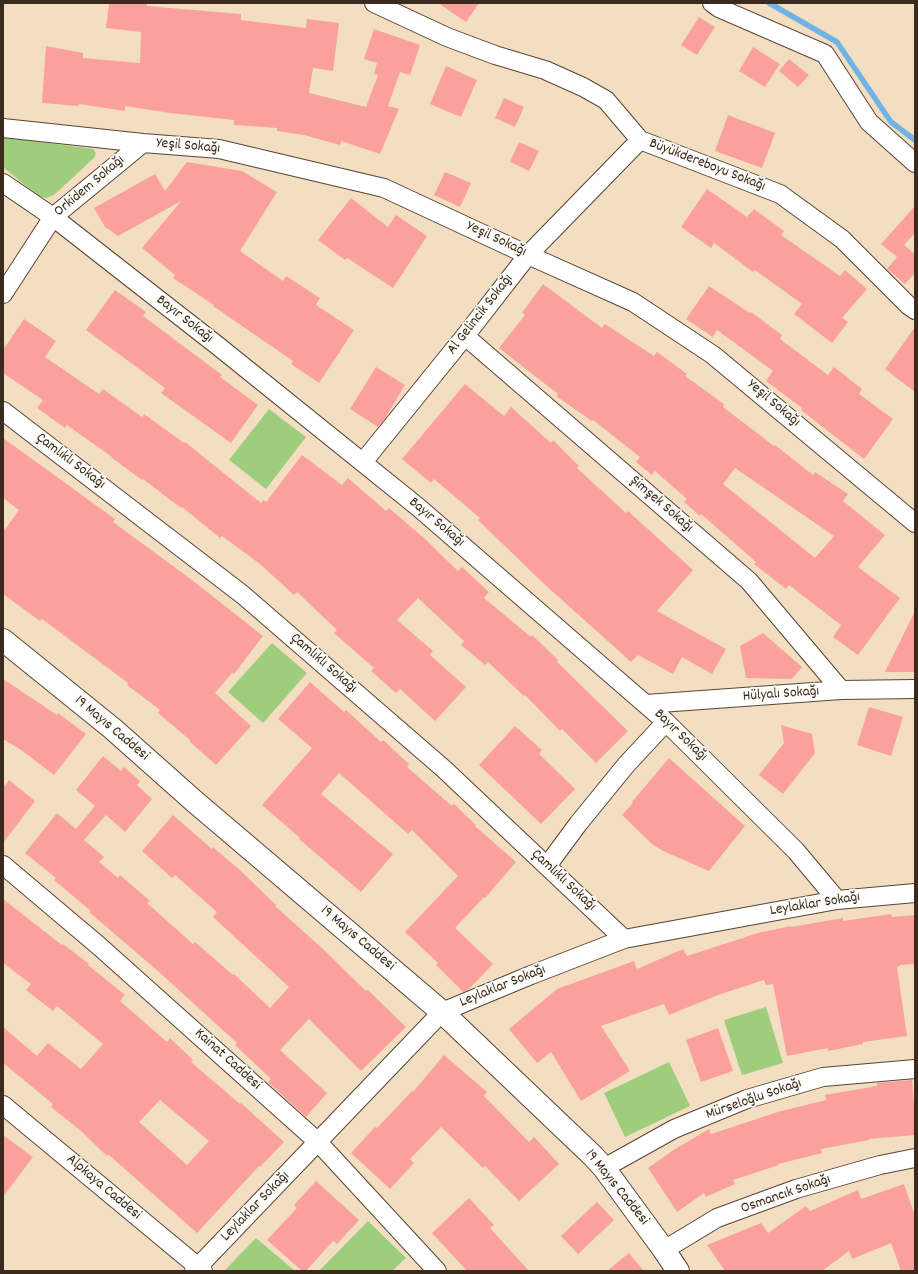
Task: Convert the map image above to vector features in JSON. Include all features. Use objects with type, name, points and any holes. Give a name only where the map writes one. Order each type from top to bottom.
[{"type":"street","name":"Büyükdereboyu Sokağı","points":[[374,3],[448,37],[544,70],[583,87],[606,100],[640,140],[780,194],[842,239],[908,305],[915,310]]},
{"type":"street","points":[[712,3],[719,8],[825,54],[869,122],[915,163]]},
{"type":"street","name":"Yeşil Sokağı","points":[[3,128],[143,143],[219,149],[384,188],[633,302],[713,355],[915,524]]},
{"type":"street","name":"Al Gelincik Sokağı","points":[[363,462],[465,336],[528,255],[640,140]]},
{"type":"street","name":"Orkidem Sokağı","points":[[3,294],[53,217],[143,143]]},
{"type":"street","name":"Bayır Sokağı","points":[[3,183],[53,217],[418,506],[666,722],[796,851],[837,900]]},
{"type":"street","name":"Şimşek Sokağı","points":[[465,336],[749,581],[841,690]]},
{"type":"street","name":"Çamlıklı Sokağı","points":[[3,411],[243,595],[444,769],[624,939]]},
{"type":"street","name":"19 Mayıs Caddesi","points":[[3,640],[113,729],[194,801],[442,1012],[582,1145],[604,1168],[678,1271]]},
{"type":"street","name":"Hülyalı Sokağı","points":[[646,704],[841,690],[915,689]]},
{"type":"street","points":[[547,866],[578,824],[626,765],[666,722]]},
{"type":"street","name":"Kainat Caddesi","points":[[3,865],[99,946],[318,1142],[437,1271]]},
{"type":"street","name":"Leylaklar Sokağı","points":[[198,1270],[442,1012],[531,975],[624,939],[837,900],[915,893]]},
{"type":"street","name":"Mürseloğlu Sokağı","points":[[604,1168],[674,1129],[747,1099],[823,1077],[915,1069]]},
{"type":"street","name":"Alpkaya Caddesi","points":[[3,1105],[198,1270]]},
{"type":"street","name":"Osmancık Sokağı","points":[[664,1250],[717,1218],[796,1189],[880,1165],[915,1158]]},
{"type":"green space","points":[[3,137],[93,149],[96,153],[94,158],[54,195],[46,198],[38,196],[3,167]]},
{"type":"green space","points":[[269,409],[306,437],[266,489],[229,460]]},
{"type":"green space","points":[[272,643],[307,673],[263,723],[228,692]]},
{"type":"green space","points":[[766,1007],[783,1063],[742,1075],[724,1020]]},
{"type":"green space","points":[[669,1062],[690,1106],[625,1137],[604,1093]]},
{"type":"green space","points":[[368,1221],[406,1258],[392,1271],[319,1271]]},
{"type":"green space","points":[[256,1238],[295,1271],[225,1270]]},
{"type":"building","points":[[109,3],[139,3],[147,4],[147,6],[241,14],[241,20],[306,28],[307,19],[339,23],[333,71],[313,68],[309,93],[366,107],[378,75],[374,74],[377,63],[364,59],[374,29],[420,45],[410,75],[400,72],[388,106],[399,109],[380,154],[341,141],[340,145],[304,135],[277,131],[277,128],[234,125],[234,120],[170,113],[125,106],[125,111],[79,104],[78,106],[42,103],[46,46],[83,53],[83,58],[140,63],[141,32],[106,28]]},
{"type":"building","points":[[438,3],[479,3],[466,22]]},
{"type":"building","points":[[699,17],[715,27],[697,55],[681,45]]},
{"type":"building","points":[[753,47],[780,64],[765,87],[739,71]]},
{"type":"building","points":[[789,59],[809,75],[798,87],[779,71]]},
{"type":"building","points":[[446,66],[477,80],[461,117],[430,104]]},
{"type":"building","points":[[504,98],[524,107],[515,127],[495,118]]},
{"type":"building","points":[[728,115],[775,133],[762,168],[715,151]]},
{"type":"building","points":[[519,142],[539,151],[529,171],[510,162]]},
{"type":"building","points":[[187,162],[242,171],[277,192],[240,251],[283,281],[286,276],[320,298],[316,305],[354,330],[319,383],[291,364],[293,361],[173,278],[175,275],[142,248],[181,201],[118,236],[105,227],[94,208],[155,174],[165,191]]},
{"type":"building","points":[[445,172],[471,183],[460,207],[434,195]]},
{"type":"building","points":[[707,189],[747,217],[754,209],[784,231],[781,235],[840,276],[845,270],[867,289],[842,318],[848,322],[832,343],[794,314],[802,304],[755,270],[753,272],[714,243],[711,248],[681,227]]},
{"type":"building","points":[[351,198],[388,227],[396,215],[427,236],[393,288],[347,258],[345,260],[318,240]]},
{"type":"building","points":[[915,206],[915,233],[904,245],[915,254],[915,273],[905,284],[887,269],[897,257],[881,244]]},
{"type":"building","points":[[543,284],[602,328],[605,324],[654,356],[657,352],[687,374],[685,376],[724,404],[723,407],[813,475],[815,472],[848,494],[843,501],[885,535],[858,567],[900,598],[858,655],[833,637],[841,625],[789,585],[786,589],[754,564],[756,562],[701,514],[700,516],[684,502],[687,499],[655,471],[652,475],[636,462],[640,457],[593,420],[592,421],[556,396],[558,394],[499,348],[525,315],[522,313]],"holes":[[[735,468],[834,536],[815,558],[723,484]]]},
{"type":"building","points":[[709,286],[750,313],[751,312],[782,335],[780,339],[828,375],[834,367],[862,389],[859,394],[893,419],[864,459],[801,410],[802,408],[766,381],[773,371],[717,330],[713,337],[686,319]]},
{"type":"building","points":[[115,290],[146,312],[143,316],[222,375],[220,377],[258,405],[231,443],[161,393],[165,388],[86,330]]},
{"type":"building","points":[[24,319],[56,341],[45,357],[99,394],[103,389],[142,417],[144,414],[184,443],[185,442],[261,503],[263,500],[266,502],[302,455],[342,485],[348,478],[386,511],[389,508],[425,539],[458,571],[462,567],[489,592],[484,598],[531,637],[532,635],[558,660],[557,662],[628,731],[596,763],[562,729],[560,731],[525,695],[524,696],[488,662],[485,665],[461,645],[464,641],[418,598],[397,620],[433,651],[430,655],[466,687],[435,721],[400,689],[396,693],[371,671],[374,668],[334,633],[337,630],[297,592],[294,595],[260,564],[222,536],[220,538],[182,507],[181,508],[67,425],[65,428],[37,408],[43,400],[3,373],[3,350]]},
{"type":"building","points":[[915,327],[915,392],[885,369]]},
{"type":"building","points":[[376,367],[405,385],[384,420],[378,427],[350,409]]},
{"type":"building","points":[[465,384],[504,416],[511,407],[551,443],[553,440],[579,466],[577,468],[626,513],[628,511],[693,570],[657,611],[726,649],[712,674],[682,657],[673,674],[638,655],[631,662],[543,583],[478,520],[480,518],[434,479],[431,483],[402,459]]},
{"type":"building","points":[[3,438],[115,519],[113,522],[192,580],[263,636],[234,674],[232,673],[215,693],[251,726],[216,765],[189,741],[190,740],[158,713],[160,710],[127,685],[128,683],[42,619],[40,621],[3,594],[3,532],[19,510],[3,498]]},
{"type":"building","points":[[915,611],[915,672],[885,672]]},
{"type":"building","points":[[763,633],[802,667],[792,679],[746,678],[740,646]]},
{"type":"building","points":[[3,679],[57,715],[58,713],[86,734],[54,775],[24,752],[3,739]]},
{"type":"building","points":[[310,682],[344,712],[346,710],[381,742],[383,740],[409,764],[407,767],[452,806],[454,804],[476,825],[475,826],[516,862],[485,898],[484,897],[455,928],[493,964],[468,990],[463,992],[436,965],[438,963],[405,932],[458,876],[412,830],[408,834],[339,773],[321,794],[393,854],[361,892],[262,805],[312,748],[278,719]]},
{"type":"building","points":[[869,707],[903,717],[891,756],[857,745]]},
{"type":"building","points":[[781,725],[812,734],[815,753],[783,794],[759,775],[784,743]]},
{"type":"building","points":[[515,726],[542,750],[539,754],[575,789],[541,824],[479,765]]},
{"type":"building","points":[[103,756],[121,771],[124,767],[140,781],[137,785],[152,799],[125,832],[106,815],[84,840],[104,857],[99,862],[118,878],[120,875],[150,901],[147,903],[193,944],[195,942],[233,975],[234,974],[270,1008],[289,987],[213,917],[217,912],[175,875],[172,878],[142,851],[173,815],[212,849],[213,847],[242,872],[276,905],[275,906],[324,950],[366,991],[368,990],[406,1027],[361,1071],[309,1019],[280,1050],[327,1093],[306,1117],[268,1082],[271,1079],[235,1045],[237,1043],[159,972],[89,912],[91,911],[54,880],[56,878],[25,853],[57,813],[76,829],[95,806],[76,790]]},
{"type":"building","points":[[669,758],[745,826],[709,871],[663,851],[652,844],[622,815]]},
{"type":"building","points":[[9,780],[35,801],[3,843],[3,788]]},
{"type":"building","points":[[3,899],[89,964],[88,965],[125,995],[120,1001],[167,1042],[170,1038],[193,1060],[191,1062],[240,1104],[241,1103],[284,1142],[260,1167],[259,1166],[197,1233],[108,1154],[107,1156],[81,1131],[51,1107],[53,1104],[3,1063],[3,1027],[37,1056],[48,1043],[81,1069],[103,1044],[57,1006],[53,1011],[26,990],[31,984],[3,963]],"holes":[[[160,1100],[209,1141],[187,1165],[139,1122]]]},
{"type":"building","points":[[891,914],[892,917],[915,915],[915,964],[900,965],[897,967],[907,1036],[863,1042],[863,1044],[828,1051],[828,1048],[787,1056],[773,984],[766,985],[764,980],[718,995],[669,1015],[664,1004],[601,1026],[630,1071],[581,1101],[551,1052],[537,1063],[509,1029],[557,989],[634,961],[637,969],[683,949],[687,956],[758,933],[791,926],[843,918],[843,921]]},
{"type":"building","points":[[718,1028],[733,1071],[701,1082],[686,1040]]},
{"type":"building","points":[[444,1055],[487,1092],[484,1096],[529,1142],[534,1137],[559,1164],[519,1201],[485,1166],[483,1168],[441,1127],[410,1159],[414,1163],[390,1189],[351,1153],[375,1127],[377,1128],[412,1091],[413,1092]]},
{"type":"building","points":[[912,1080],[915,1135],[869,1139],[821,1149],[822,1153],[778,1164],[779,1165],[733,1180],[735,1184],[706,1197],[704,1193],[677,1212],[648,1168],[675,1149],[709,1129],[711,1134],[781,1111],[826,1100],[825,1095],[877,1086],[877,1083]]},
{"type":"building","points":[[3,1135],[33,1157],[3,1197]]},
{"type":"building","points":[[316,1181],[359,1220],[337,1244],[333,1241],[306,1271],[302,1271],[267,1240],[297,1208],[294,1205]]},
{"type":"building","points":[[904,1184],[915,1216],[915,1271],[901,1271],[891,1243],[852,1259],[849,1251],[822,1271],[725,1271],[707,1245],[761,1223],[768,1233],[806,1206],[810,1211],[858,1190],[861,1199]]},
{"type":"building","points":[[469,1198],[494,1225],[490,1228],[529,1271],[467,1271],[432,1233]]},
{"type":"building","points":[[597,1202],[614,1220],[578,1254],[561,1236]]},
{"type":"building","points":[[629,1253],[644,1271],[607,1271]]},
{"type":"waterway","points":[[769,3],[837,42],[891,122],[915,140]]}]
